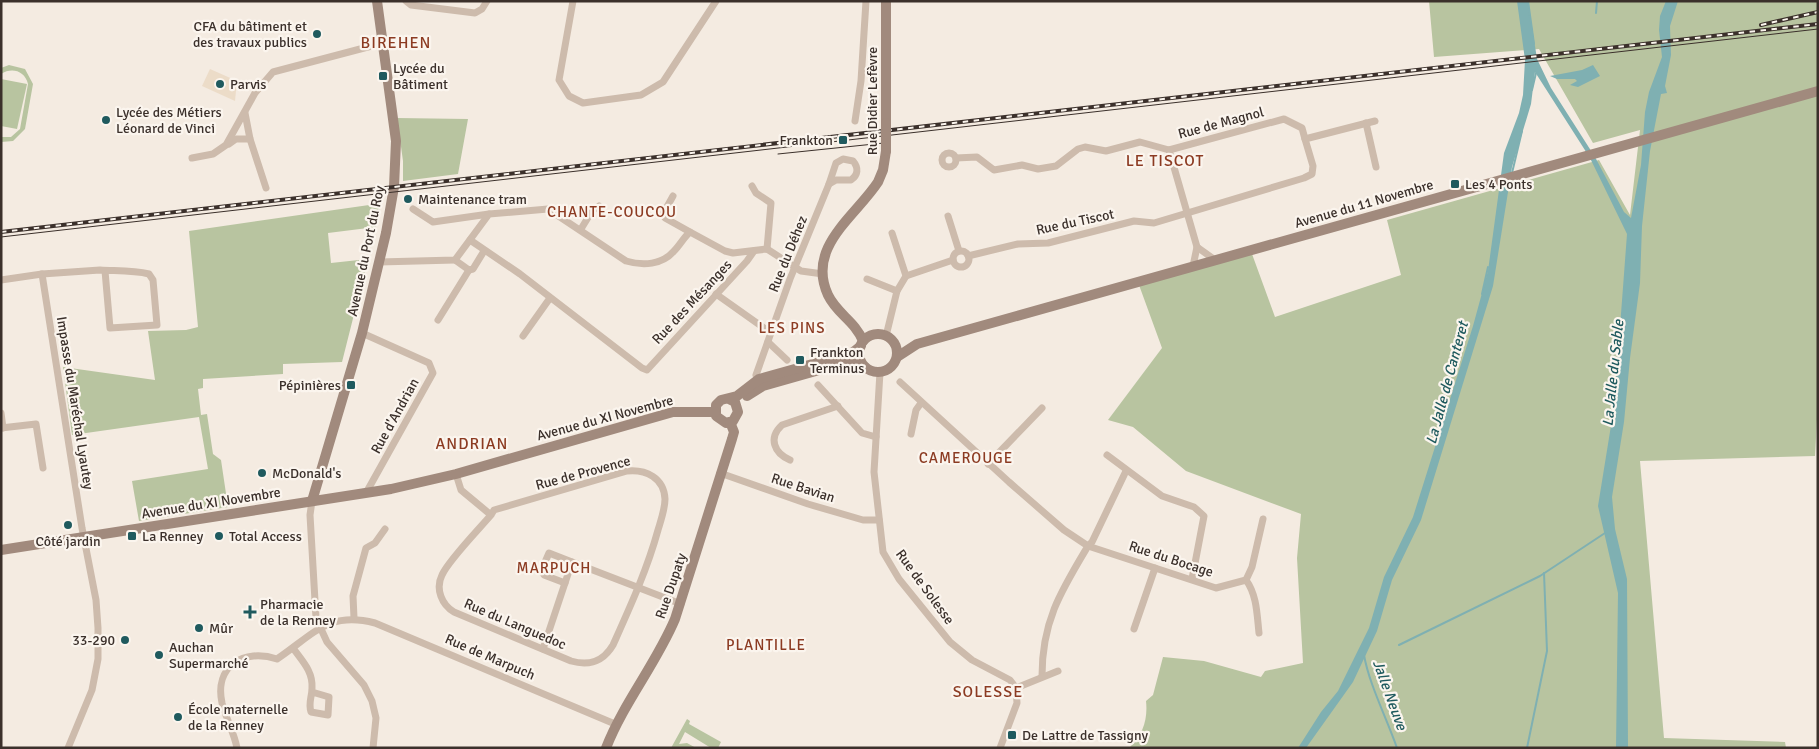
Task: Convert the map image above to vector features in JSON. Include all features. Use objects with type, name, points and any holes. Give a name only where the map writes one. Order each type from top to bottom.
[{"type":"main road","name":"Avenue du Port du Roy","points":[[312,501],[362,333],[380,262],[392,200],[396,157],[377,1]]},
{"type":"main road","name":"Rue Didier Lefèvre","points":[[874,335],[852,321],[835,306],[829,296],[823,274],[828,245],[878,182],[883,170],[886,151],[886,1]]},
{"type":"main road","name":"Avenue du 11 Novembre","points":[[897,357],[917,344],[1818,91]]},
{"type":"main road","name":"Rue Didier Lefèvre","points":[[852,321],[862,344]]},
{"type":"main road","points":[[874,335],[890,339],[897,357],[891,367],[880,372],[849,362],[755,389],[745,398],[736,418],[730,422],[718,420],[715,412],[718,402],[737,396],[759,379],[846,355],[874,335]]},
{"type":"main road","name":"Avenue du 11 Novembre","points":[[890,339],[917,344]]},
{"type":"main road","points":[[862,344],[859,357],[865,367]]},
{"type":"main road","points":[[729,399],[735,402],[738,412]]},
{"type":"main road","name":"Avenue du XI Novembre","points":[[1,550],[391,490],[456,474],[673,412],[715,412]]},
{"type":"main road","name":"Rue Dupaty","points":[[606,748],[615,724],[663,645],[681,604],[733,435],[730,422]]},
{"type":"street","points":[[406,1],[412,4],[475,13],[482,9],[487,1]]},
{"type":"street","points":[[573,1],[559,80],[569,96],[583,103],[641,95],[663,82],[716,1]]},
{"type":"street","points":[[855,121],[863,64],[866,1]]},
{"type":"street","points":[[226,145],[255,93],[273,72],[383,43]]},
{"type":"street","points":[[245,113],[250,139],[266,188]]},
{"type":"street","name":"Rue de Magnol","points":[[1187,214],[1312,174],[1312,166],[1302,128],[1284,118],[1169,150],[1187,214],[1197,247]]},
{"type":"street","points":[[1305,139],[1375,121]]},
{"type":"street","points":[[1366,123],[1376,167]]},
{"type":"street","points":[[192,158],[213,154],[236,139],[250,139]]},
{"type":"street","points":[[956,158],[977,157],[994,170],[1022,165],[1038,169],[1056,166],[1085,147],[1106,151],[1140,142],[1169,150]]},
{"type":"street","name":"Rue du Déhez","points":[[756,374],[795,268],[829,184],[839,160],[846,158],[854,161],[857,168],[854,178],[847,181],[836,180],[829,184]]},
{"type":"street","points":[[752,186],[756,193],[771,203],[767,249]]},
{"type":"street","points":[[673,196],[664,214],[665,218],[725,251],[767,249],[795,268],[810,274],[823,274]]},
{"type":"street","points":[[581,229],[592,211],[599,206]]},
{"type":"street","points":[[414,209],[433,222],[489,214],[548,209],[581,229],[626,261],[638,264],[662,260],[672,253],[690,232]]},
{"type":"street","points":[[455,260],[489,214]]},
{"type":"street","name":"Rue du Tiscot","points":[[906,276],[953,260],[958,267],[964,266],[968,262],[968,256],[1018,244],[1048,243],[1134,221],[1154,222],[1187,214]]},
{"type":"street","points":[[948,216],[959,251]]},
{"type":"street","points":[[890,339],[897,291],[906,276],[892,233]]},
{"type":"street","points":[[470,240],[550,298],[522,336]]},
{"type":"street","points":[[1192,266],[1197,247],[1215,260]]},
{"type":"street","points":[[438,320],[469,270],[473,269],[484,251]]},
{"type":"street","name":"Rue des Mésanges","points":[[550,298],[647,370],[747,262],[754,251]]},
{"type":"street","points":[[959,251],[964,252],[968,256]]},
{"type":"street","points":[[953,260],[954,255],[959,251]]},
{"type":"street","points":[[380,262],[455,260],[469,270]]},
{"type":"street","points":[[1,280],[42,274],[105,271],[145,273],[152,276],[157,326],[110,328],[105,271]]},
{"type":"street","name":"Impasse du Maréchal Lyautey","points":[[42,274],[96,600],[98,659],[88,703],[68,748]]},
{"type":"street","points":[[867,279],[897,291]]},
{"type":"street","points":[[716,294],[771,333]]},
{"type":"street","name":"Rue d'Andrian","points":[[362,333],[429,363],[433,373],[366,493]]},
{"type":"street","points":[[768,342],[787,360]]},
{"type":"street","name":"Rue de Solesse","points":[[880,372],[874,472],[881,542],[888,563],[937,626],[962,653],[1010,680],[1016,688]]},
{"type":"street","name":"Rue du Bocage","points":[[900,382],[988,464],[1064,530],[1088,546],[1216,588],[1246,580]]},
{"type":"street","points":[[818,385],[862,433],[876,437]]},
{"type":"street","points":[[911,434],[916,410],[921,403]]},
{"type":"street","points":[[790,460],[779,456],[776,450],[774,436],[777,429],[782,425],[838,406]]},
{"type":"street","points":[[988,464],[1042,408]]},
{"type":"street","points":[[1,413],[2,428],[36,424],[43,468]]},
{"type":"street","points":[[1107,455],[1162,496],[1194,508],[1204,516],[1192,579]]},
{"type":"street","name":"Rue de Provence","points":[[491,515],[494,510],[627,471],[639,470],[647,472],[661,486],[665,498],[650,560],[640,586]]},
{"type":"street","points":[[1042,676],[1042,658],[1050,616],[1067,580],[1092,542],[1126,471]]},
{"type":"street","name":"Rue Bavian","points":[[720,473],[808,504],[863,520],[879,520]]},
{"type":"street","points":[[456,474],[461,490],[491,515]]},
{"type":"street","points":[[312,501],[310,515],[316,618],[327,642],[364,685],[372,701],[376,718],[373,748]]},
{"type":"street","name":"Rue du Languedoc","points":[[491,515],[441,576],[439,586],[442,600],[454,612],[579,663],[588,664],[605,657],[613,645],[640,586]]},
{"type":"street","points":[[1259,633],[1256,603],[1251,587],[1246,580],[1252,567],[1262,518]]},
{"type":"street","points":[[354,618],[353,596],[366,548],[375,544],[385,529]]},
{"type":"street","points":[[565,583],[544,575],[542,569],[548,553],[640,586],[652,594],[681,604]]},
{"type":"street","points":[[543,649],[572,562]]},
{"type":"street","points":[[1134,629],[1155,568]]},
{"type":"street","name":"Rue de Marpuch","points":[[237,748],[234,732],[222,703],[221,688],[231,665],[247,656],[260,655],[277,659],[328,623],[354,618],[375,623],[615,724]]},
{"type":"street","points":[[293,648],[310,672],[312,692]]},
{"type":"street","points":[[1000,748],[1017,703],[1016,688],[1058,671]]},
{"type":"green space","points":[[1429,1],[1818,1],[1818,401],[1815,456],[1640,461],[1664,738],[1785,742],[1786,748],[1129,748],[1138,738],[1144,726],[1146,701],[1153,695],[1163,657],[1204,661],[1261,677],[1265,671],[1303,663],[1297,558],[1301,514],[1186,471],[1133,427],[1108,420],[1162,348],[1139,285],[1252,254],[1275,317],[1401,275],[1387,220],[1599,160],[1630,215],[1640,130],[1593,143],[1539,49],[1434,57]]},
{"type":"green space","points":[[9,65],[25,69],[33,84],[25,129],[13,141],[1,142],[1,137],[11,137],[20,129],[28,84],[21,73],[9,71],[1,74],[1,68]]},
{"type":"green space","points":[[1,79],[27,84],[17,129],[1,126]]},
{"type":"green space","points":[[397,118],[468,119],[458,174],[403,181],[403,161]]},
{"type":"green space","points":[[376,204],[380,206],[376,227],[328,233],[331,263],[368,259],[342,362],[283,364],[283,374],[203,379],[203,388],[198,389],[201,415],[207,414],[213,454],[221,460],[228,507],[139,521],[132,481],[208,469],[199,417],[72,435],[63,367],[155,380],[148,331],[186,330],[198,327],[189,231]]},
{"type":"green space","points":[[687,719],[690,721],[689,724],[721,742],[718,748],[711,748],[685,732],[679,744],[687,743],[696,748],[671,748]]},
{"type":"shaded area","name":"Parvis","points":[[210,69],[237,81],[235,101],[202,86]]},
{"type":"water","points":[[1517,1],[1528,1],[1537,59],[1551,88],[1595,157],[1624,212],[1631,218],[1641,165],[1645,112],[1649,92],[1662,57],[1659,30],[1660,16],[1666,1],[1678,1],[1670,26],[1671,55],[1665,86],[1667,93],[1661,94],[1650,151],[1642,226],[1640,283],[1624,422],[1612,497],[1615,529],[1627,579],[1628,748],[1616,748],[1618,593],[1598,506],[1614,407],[1627,234],[1590,158],[1535,72],[1531,104],[1512,167],[1493,286],[1421,520],[1392,580],[1377,631],[1353,682],[1306,748],[1298,748],[1321,712],[1338,691],[1369,628],[1384,577],[1413,517],[1473,326],[1488,271],[1504,153],[1519,113],[1523,95],[1525,60]]},
{"type":"water","points":[[1593,65],[1600,76],[1578,87],[1570,85],[1577,81],[1575,79],[1557,79],[1550,76],[1582,70]]},
{"type":"waterway","name":"La Jalle de Canteret","points":[[1528,1],[1534,44]]},
{"type":"waterway","points":[[1596,13],[1597,1]]},
{"type":"waterway","name":"La Jalle de Canteret","points":[[1532,90],[1536,73]]},
{"type":"waterway","name":"La Jalle de Canteret","points":[[1512,173],[1522,131]]},
{"type":"waterway","name":"La Jalle de Canteret","points":[[1482,294],[1488,267]]},
{"type":"waterway","points":[[1399,645],[1540,576],[1605,533]]},
{"type":"waterway","points":[[1527,748],[1547,651],[1544,573]]},
{"type":"waterway","name":"Jalle Neuve","points":[[1364,655],[1374,690],[1397,748]]},
{"type":"tram line","points":[[1,237],[1818,29]]},
{"type":"tram line","points":[[778,154],[884,143]]},
{"type":"railway","points":[[1761,25],[1818,12]]},
{"type":"railway","points":[[1,232],[1818,24]]},
{"type":"place","name":"CFA du bâtiment et des travaux publics","points":[[317,34]]},
{"type":"place","name":"Lycée du Bâtiment","points":[[383,76]]},
{"type":"place","name":"Parvis","points":[[220,84]]},
{"type":"place","name":"Lycée des Métiers Léonard de Vinci","points":[[106,120]]},
{"type":"place","name":"Frankton","points":[[843,140]]},
{"type":"place","name":"Les 4 Ponts","points":[[1455,184]]},
{"type":"place","name":"Maintenance tram","points":[[408,199]]},
{"type":"place","name":"Frankton Terminus","points":[[800,360]]},
{"type":"place","name":"Pépinières","points":[[351,385]]},
{"type":"place","name":"McDonald's","points":[[262,473]]},
{"type":"place","name":"Côté jardin","points":[[68,525]]},
{"type":"place","name":"La Renney","points":[[132,536]]},
{"type":"place","name":"Total Access","points":[[219,536]]},
{"type":"place","name":"Pharmacie de la Renney","points":[[250,612]]},
{"type":"place","name":"Mûr","points":[[199,628]]},
{"type":"place","name":"33-290","points":[[125,640]]},
{"type":"place","name":"Auchan Supermarché","points":[[159,655]]},
{"type":"place","name":"École maternelle de la Renney","points":[[178,717]]},
{"type":"place","name":"De Lattre de Tassigny","points":[[1012,735]]},
{"type":"district","name":"BIREHEN","points":[[396,43]]},
{"type":"district","name":"LE TISCOT","points":[[1165,161]]},
{"type":"district","name":"CHANTE-COUCOU","points":[[612,212]]},
{"type":"district","name":"LES PINS","points":[[792,328]]},
{"type":"district","name":"ANDRIAN","points":[[472,444]]},
{"type":"district","name":"CAMEROUGE","points":[[966,458]]},
{"type":"district","name":"MARPUCH","points":[[554,568]]},
{"type":"district","name":"PLANTILLE","points":[[766,645]]},
{"type":"district","name":"SOLESSE","points":[[988,692]]},
{"type":"water label","name":"La Jalle du Sable","points":[[1613,373]]}]
